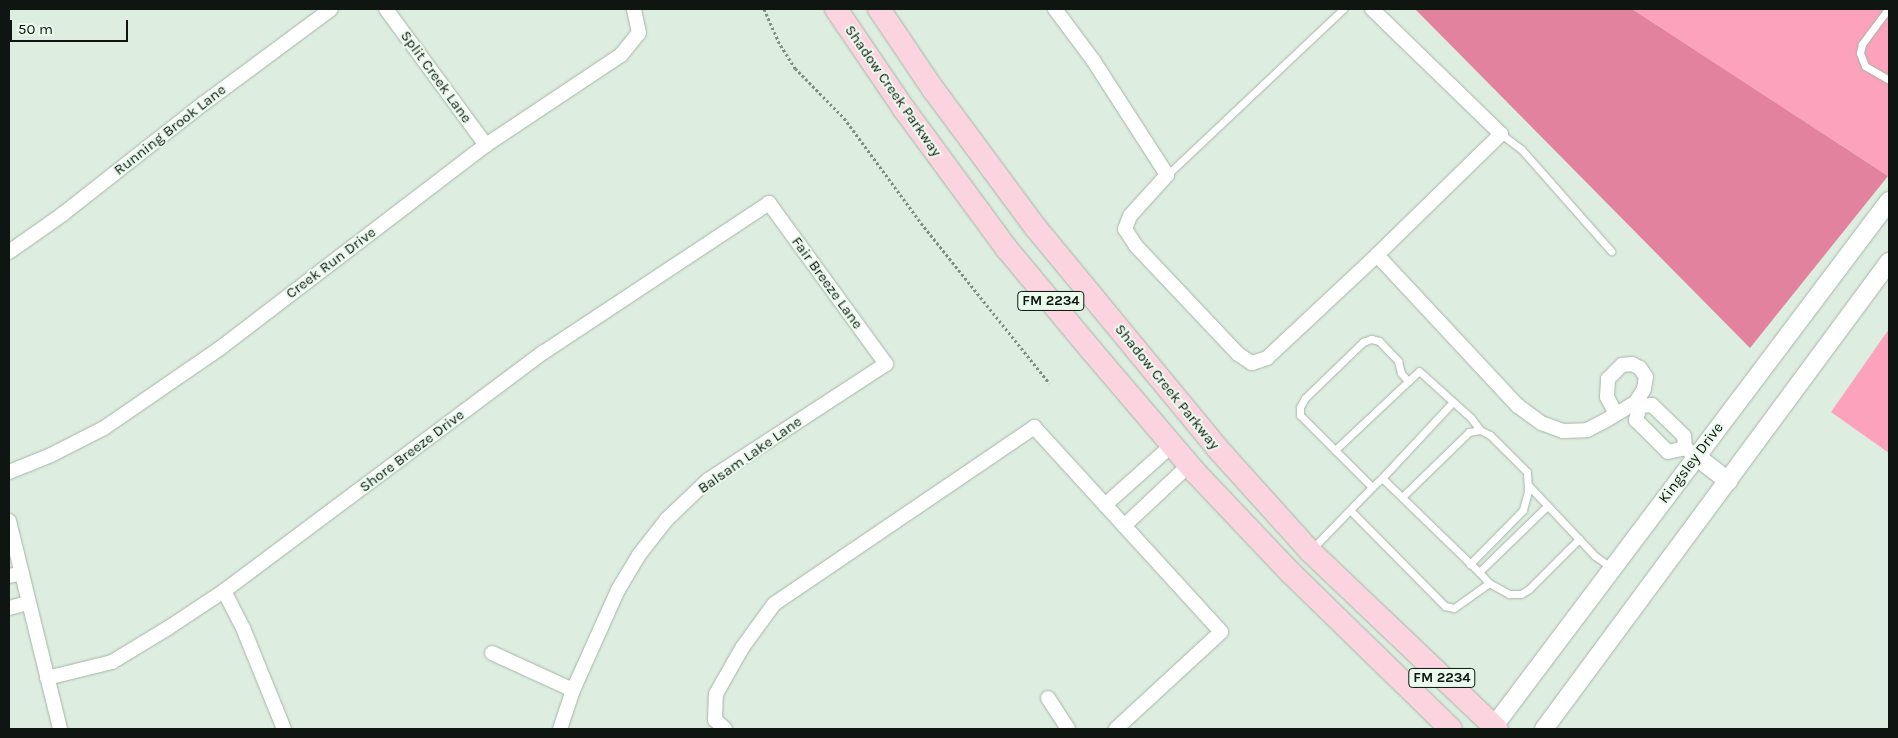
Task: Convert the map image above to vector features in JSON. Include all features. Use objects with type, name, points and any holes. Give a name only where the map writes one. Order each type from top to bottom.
[{"type":"main road","name":"Shadow Creek Parkway","points":[[836,9],[904,109],[1007,248],[1189,465],[1291,573],[1451,729]]},
{"type":"main road","name":"Shadow Creek Parkway","points":[[879,9],[933,89],[1036,228],[1219,450],[1310,551],[1496,728]]},
{"type":"street","name":"Running Brook Lane","points":[[9,252],[63,214],[203,104],[331,9]]},
{"type":"street","name":"Split Creek Lane","points":[[386,9],[486,146]]},
{"type":"street","name":"Creek Run Drive","points":[[9,472],[51,455],[104,428],[219,349],[486,146],[621,55],[639,33],[634,9]]},
{"type":"street","points":[[1055,9],[1093,60],[1167,175],[1130,216],[1126,229],[1136,246],[1238,354],[1252,363],[1267,358],[1501,134],[1372,9]]},
{"type":"street","name":"Kingsley Drive","points":[[1496,728],[1612,569],[1691,452],[1889,201]]},
{"type":"street","name":"Fair Breeze Lane","points":[[768,203],[886,364]]},
{"type":"street","name":"Shore Breeze Drive","points":[[47,678],[112,662],[224,591],[544,352],[768,203]]},
{"type":"street","points":[[1377,254],[1518,406],[1541,424],[1563,431],[1587,430],[1638,404],[1652,405],[1684,436],[1691,452],[1728,481]]},
{"type":"street","points":[[1544,729],[1889,262]]},
{"type":"street","name":"Balsam Lake Lane","points":[[560,729],[574,690],[618,590],[639,555],[667,519],[708,480],[886,364]]},
{"type":"street","points":[[1616,414],[1607,397],[1606,388],[1614,371],[1622,366],[1632,364],[1640,368],[1646,377],[1638,404],[1636,420],[1668,452],[1691,452]]},
{"type":"street","points":[[725,729],[715,720],[716,694],[742,648],[774,604],[1034,427],[1221,632],[1116,729]]},
{"type":"street","points":[[1105,505],[1172,445]]},
{"type":"street","points":[[1124,526],[1189,465]]},
{"type":"street","points":[[9,521],[15,575],[28,603],[60,729]]},
{"type":"street","points":[[224,591],[243,628],[284,729]]},
{"type":"street","points":[[9,608],[28,603]]},
{"type":"street","points":[[492,653],[574,690]]},
{"type":"street","points":[[1048,698],[1068,729]]},
{"type":"lane","points":[[1167,175],[1344,9]]},
{"type":"lane","points":[[1888,9],[1862,44],[1860,53],[1865,66],[1889,80]]},
{"type":"lane","points":[[1501,134],[1522,150],[1611,251]]},
{"type":"lane","points":[[1372,487],[1300,415],[1300,407],[1306,398],[1363,342],[1371,339],[1379,342],[1398,361],[1401,373],[1408,381]]},
{"type":"lane","points":[[1335,450],[1419,371],[1452,403],[1471,418],[1480,430],[1490,435],[1527,472],[1529,486],[1523,510],[1470,564]]},
{"type":"lane","points":[[1310,551],[1452,403]]},
{"type":"lane","points":[[1402,497],[1469,432],[1480,430]]},
{"type":"lane","points":[[1382,478],[1489,583],[1509,594],[1521,594],[1529,589],[1579,539]]},
{"type":"lane","points":[[1529,486],[1595,556],[1612,569]]},
{"type":"lane","points":[[1479,572],[1547,506]]},
{"type":"lane","points":[[1350,510],[1445,606],[1454,608],[1489,583]]},
{"type":"path","points":[[764,9],[778,41],[794,68],[844,118],[921,223],[1049,382]]},
{"type":"shaded area","points":[[1415,9],[1632,9],[1888,176],[1750,348]]},
{"type":"shaded area","points":[[1632,9],[1889,9],[1888,176]]},
{"type":"shaded area","points":[[1889,329],[1889,453],[1831,412]]}]
